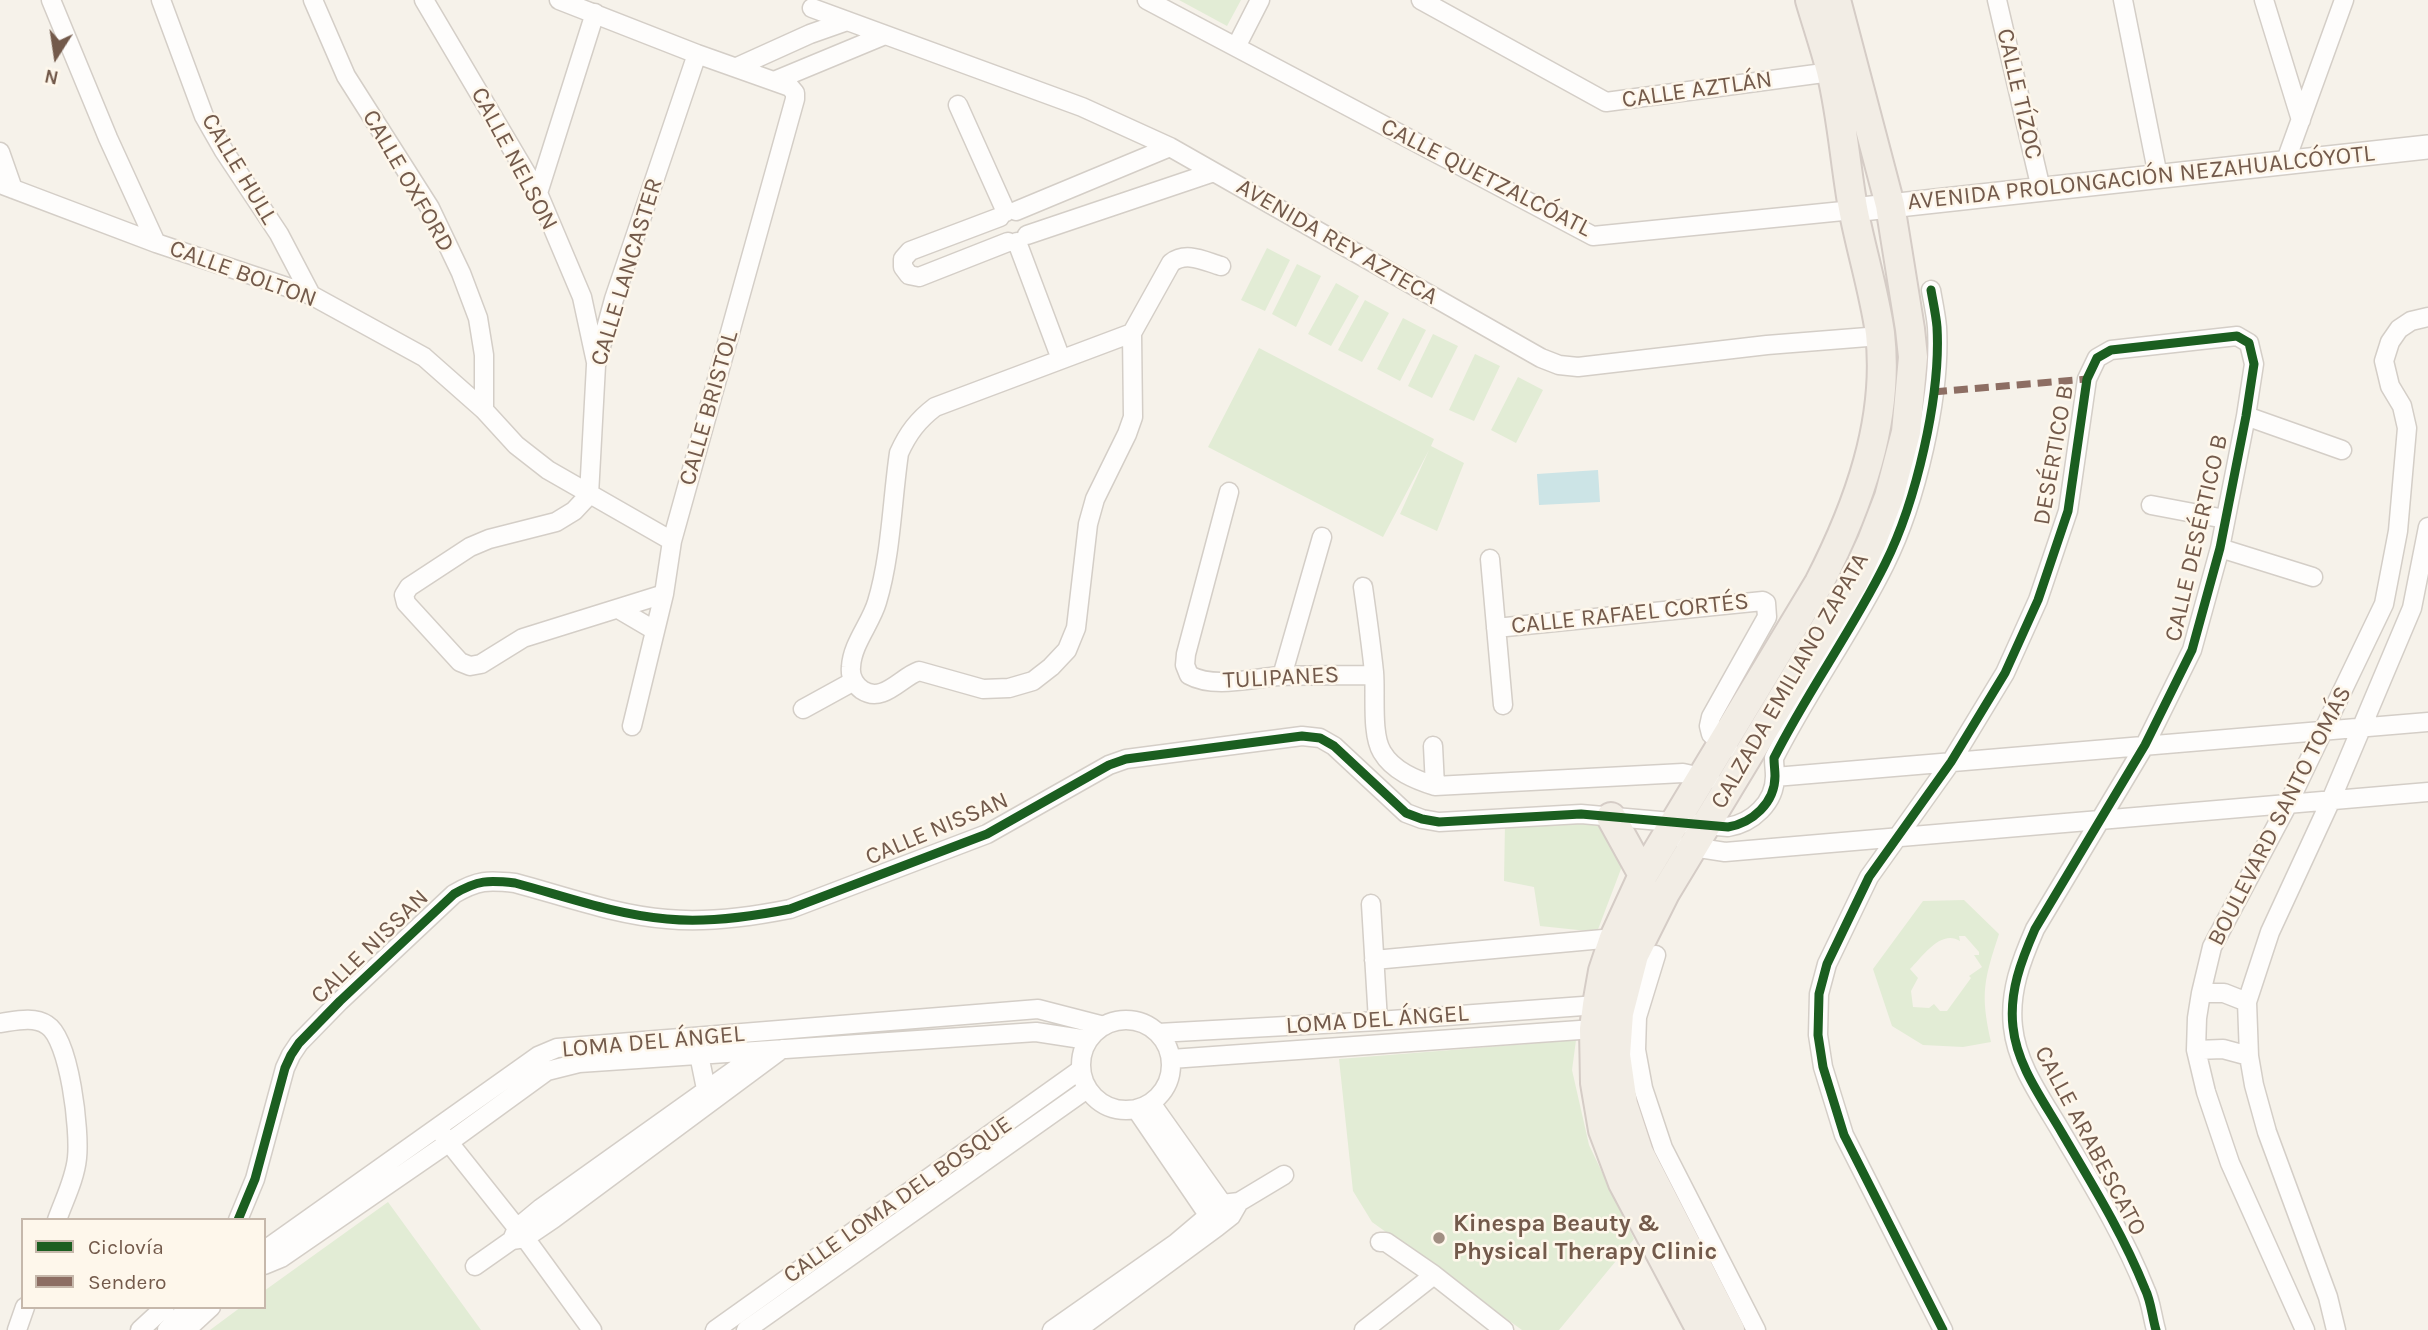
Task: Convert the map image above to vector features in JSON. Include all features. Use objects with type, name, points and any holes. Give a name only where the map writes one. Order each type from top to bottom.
[{"type":"main road","name":"CALZADA EMILIANO ZAPATA","points":[[1730,1330],[1639,1153],[1623,1104],[1616,1055],[1619,1013],[1634,955],[1665,893],[1698,837],[1715,783],[1722,744],[1819,583],[1841,540],[1858,495],[1877,420],[1882,368],[1880,336],[1853,209],[1831,72],[1810,0]]},
{"type":"main road","name":"CALZADA EMILIANO ZAPATA","points":[[1701,1330],[1623,1183],[1603,1130],[1595,1083],[1595,1017],[1603,971],[1614,938],[1643,874],[1670,832],[1715,783],[1746,759],[1854,580],[1889,497],[1906,432],[1913,357],[1910,328],[1890,205],[1836,0]]},
{"type":"main road","points":[[1622,819],[1643,874]]},
{"type":"street","points":[[51,0],[108,138],[156,243]]},
{"type":"street","name":"CALLE HULL","points":[[162,0],[204,116],[223,151],[279,234],[311,295]]},
{"type":"street","name":"CALLE OXFORD","points":[[313,0],[346,76],[430,208],[461,273],[478,318],[484,355],[484,410]]},
{"type":"street","name":"CALLE NELSON","points":[[425,0],[538,194],[582,297],[596,365]]},
{"type":"street","points":[[559,0],[774,81],[885,35]]},
{"type":"street","name":"CALLE QUETZALCÓATL","points":[[1147,0],[1593,236],[1853,209]]},
{"type":"street","points":[[1236,47],[1260,0]]},
{"type":"street","name":"CALLE AZTLÁN","points":[[1420,0],[1606,102],[1831,72]]},
{"type":"street","name":"CALLE TÍZOC","points":[[1997,0],[2041,189]]},
{"type":"street","points":[[2123,0],[2158,176]]},
{"type":"street","points":[[2264,0],[2301,120]]},
{"type":"street","points":[[2285,163],[2344,0]]},
{"type":"street","name":"AVENIDA REY AZTECA","points":[[811,8],[1082,107],[1170,147],[1541,358],[1559,365],[1578,367],[1768,345],[1880,336]]},
{"type":"street","points":[[538,194],[595,13]]},
{"type":"street","points":[[737,67],[810,34],[847,21]]},
{"type":"street","name":"CALLE LANCASTER","points":[[589,495],[596,365],[614,299],[697,54]]},
{"type":"street","name":"CALLE BRISTOL","points":[[632,726],[664,594],[672,541],[795,99],[795,93],[790,87],[774,81]]},
{"type":"street","points":[[958,105],[1007,213]]},
{"type":"street","points":[[1170,147],[910,251],[903,258],[903,267],[909,275],[919,276],[1214,172]]},
{"type":"street","name":"AVENIDA PROLONGACIÓN NEZAHUALCÓYOTL","points":[[1853,209],[2428,147]]},
{"type":"street","points":[[0,152],[7,187]]},
{"type":"street","name":"CALLE BOLTON","points":[[7,187],[156,243],[311,295],[425,357],[484,410],[516,445],[548,470],[672,541]]},
{"type":"street","points":[[1007,213],[997,230],[1001,237],[1018,240]]},
{"type":"street","points":[[1007,213],[1024,215],[1029,222],[1018,240]]},
{"type":"street","points":[[1018,240],[1061,359]]},
{"type":"street","points":[[1132,333],[935,407],[921,418],[907,435],[899,453],[883,578],[877,604],[852,659],[850,670],[853,681],[864,691],[876,695],[886,692],[910,674],[919,671],[983,689],[1009,688],[1033,681],[1067,650],[1076,628],[1088,524],[1096,499],[1133,417],[1132,333],[1171,263],[1178,257],[1221,266]]},
{"type":"street","points":[[1670,832],[1698,837],[1750,820],[1768,801],[1775,777],[1773,764],[1777,752],[1886,562],[1907,509],[1924,447],[1933,392],[1937,327],[1931,290]]},
{"type":"street","points":[[582,297],[614,299]]},
{"type":"street","name":"BOULEVARD SANTO TOMÁS","points":[[2305,1330],[2231,1163],[2206,1093],[2196,1050],[2200,993],[2212,947],[2288,804],[2384,604],[2398,531],[2406,428],[2402,406],[2390,386],[2384,362],[2390,342],[2399,329],[2411,321],[2428,317]]},
{"type":"street","name":"CALLE DESÉRTICO B","points":[[2101,820],[2145,746],[2192,650],[2220,548],[2246,416],[2253,364],[2249,343],[2236,336]]},
{"type":"street","name":"DESÉRTICO B","points":[[1943,1330],[1844,1135],[1823,1068],[1818,1035],[1819,994],[1827,964],[1869,877],[1951,762],[2005,673],[2038,600],[2068,511],[2087,379],[2097,358],[2111,350],[2236,336]]},
{"type":"street","points":[[2246,416],[2342,450]]},
{"type":"street","name":"TULIPANES","points":[[1229,492],[1186,654],[1185,665],[1189,674],[1198,680],[1213,682],[1282,676],[1374,675]]},
{"type":"street","points":[[589,495],[574,511],[556,522],[470,547],[409,587],[404,595],[406,603],[460,662],[470,666],[481,664],[523,638],[620,610],[664,594]]},
{"type":"street","points":[[2151,505],[2225,519]]},
{"type":"street","name":"BOULEVARD SANTO TOMÁS","points":[[2336,1330],[2328,1297],[2267,1132],[2254,1085],[2249,1056],[2247,1002],[2270,932],[2331,800],[2412,608],[2428,527]]},
{"type":"street","points":[[1282,676],[1322,537]]},
{"type":"street","points":[[2220,548],[2313,577]]},
{"type":"street","points":[[1490,559],[1503,705]]},
{"type":"street","points":[[1363,587],[1374,675],[1377,738],[1382,752],[1395,766],[1414,779],[1435,786],[1683,773],[1715,783]]},
{"type":"street","name":"CALLE RAFAEL CORTÉS","points":[[1496,628],[1763,601],[1766,603],[1767,617],[1711,718],[1711,734],[1722,744]]},
{"type":"street","points":[[620,610],[654,629]]},
{"type":"street","points":[[803,709],[853,681]]},
{"type":"street","points":[[1775,777],[2428,722]]},
{"type":"street","name":"CALLE NISSAN","points":[[255,1179],[285,1068],[299,1043],[454,894],[474,883],[496,880],[515,883],[636,915],[668,919],[716,920],[766,914],[790,909],[987,834],[1109,765],[1142,755],[1302,736],[1320,738],[1334,746],[1406,813],[1422,819],[1440,822],[1581,814],[1622,819],[1670,832]]},
{"type":"street","points":[[1722,744],[1746,759]]},
{"type":"street","points":[[1433,746],[1435,786]]},
{"type":"street","points":[[1670,832],[1698,837],[1725,852],[1898,835],[2428,792]]},
{"type":"street","name":"CALLE ARABESCATO","points":[[2101,820],[2035,929],[2016,980],[2013,1028],[2019,1055],[2031,1080],[2112,1219],[2146,1291],[2156,1330]]},
{"type":"street","points":[[1371,904],[1378,1021]]},
{"type":"street","points":[[1374,960],[1614,938]]},
{"type":"street","points":[[1656,955],[1637,1017],[1636,1051],[1643,1088],[1663,1148],[1756,1330]]},
{"type":"street","points":[[2200,993],[2224,993],[2247,1002]]},
{"type":"street","points":[[1559,1008],[1561,1032]]},
{"type":"street","name":"LOMA DEL ÁNGEL","points":[[1158,1033],[1559,1008],[1595,1017]]},
{"type":"street","name":"LOMA DEL ÁNGEL","points":[[266,1251],[437,1126],[538,1056],[557,1048],[1038,1010],[1104,1026]]},
{"type":"street","name":"LOMA DEL ÁNGEL","points":[[1171,1059],[1561,1032],[1595,1017]]},
{"type":"street","points":[[0,1023],[31,1019],[48,1025],[60,1039],[70,1078],[77,1160],[58,1218]]},
{"type":"street","points":[[1132,1020],[1158,1033],[1167,1045],[1171,1059],[1168,1084],[1161,1095],[1143,1106],[1123,1110],[1110,1108],[1099,1102],[1087,1089],[1080,1070],[1083,1049],[1088,1040],[1104,1026],[1117,1021],[1132,1020]]},
{"type":"street","points":[[475,1266],[780,1051],[797,1029]]},
{"type":"street","points":[[518,1235],[706,1089],[761,1051],[776,1030]]},
{"type":"street","name":"LOMA DEL ÁNGEL","points":[[266,1264],[281,1258],[547,1071],[579,1063],[1037,1032],[1088,1040]]},
{"type":"street","points":[[696,1037],[706,1089]]},
{"type":"street","points":[[2196,1050],[2223,1049],[2249,1056]]},
{"type":"street","name":"CALLE LOMA DEL BOSQUE","points":[[715,1330],[1080,1070]]},
{"type":"street","name":"CALLE LOMA DEL BOSQUE","points":[[746,1330],[1087,1089]]},
{"type":"street","points":[[1143,1106],[1223,1213]]},
{"type":"street","points":[[437,1126],[592,1330]]},
{"type":"street","points":[[1052,1330],[1176,1243],[1284,1175]]},
{"type":"street","points":[[226,1218],[255,1179]]},
{"type":"street","points":[[239,1218],[255,1179]]},
{"type":"street","points":[[1077,1330],[1223,1213]]},
{"type":"street","points":[[1364,1330],[1430,1278]]},
{"type":"street","points":[[1430,1278],[1487,1330]]},
{"type":"street","points":[[1430,1278],[1504,1330]]},
{"type":"street","points":[[17,1330],[24,1309]]},
{"type":"street","points":[[140,1330],[163,1309]]},
{"type":"street","points":[[167,1330],[186,1309]]},
{"type":"street","points":[[186,1330],[209,1309]]},
{"type":"green space","points":[[1179,0],[1241,0],[1227,26]]},
{"type":"green space","points":[[1267,248],[1290,260],[1265,311],[1241,300]]},
{"type":"green space","points":[[1297,264],[1321,276],[1296,327],[1272,314]]},
{"type":"green space","points":[[1336,283],[1359,296],[1331,346],[1308,334]]},
{"type":"green space","points":[[1365,300],[1389,313],[1362,362],[1338,350]]},
{"type":"green space","points":[[1403,318],[1426,330],[1400,381],[1377,369]]},
{"type":"green space","points":[[1433,334],[1458,346],[1432,398],[1408,386]]},
{"type":"green space","points":[[1259,348],[1434,439],[1431,446],[1464,463],[1437,531],[1400,514],[1429,450],[1383,537],[1208,447]]},
{"type":"green space","points":[[1475,354],[1500,366],[1474,421],[1449,410]]},
{"type":"green space","points":[[1518,377],[1543,390],[1516,443],[1491,430]]},
{"type":"green space","points":[[1591,817],[1618,833],[1624,861],[1597,932],[1540,926],[1534,887],[1504,881],[1505,823]]},
{"type":"green space","points":[[1964,900],[1999,934],[1985,987],[1985,1011],[1991,1042],[1963,1047],[1923,1045],[1892,1026],[1873,969],[1923,901]],"holes":[[[1959,936],[1965,936],[1979,952],[1979,955],[1974,955],[1982,967],[1969,976],[1971,978],[1947,1011],[1940,1011],[1934,1004],[1929,1008],[1913,1007],[1911,991],[1918,978],[1910,969],[1939,941],[1946,938],[1960,941]]]},
{"type":"green space","points":[[1576,1040],[1572,1070],[1589,1145],[1634,1239],[1559,1330],[1522,1330],[1372,1222],[1353,1191],[1339,1059]]},
{"type":"green space","points":[[388,1202],[481,1330],[210,1330],[238,1309],[266,1309],[266,1290]]},
{"type":"water","points":[[1598,470],[1600,502],[1539,505],[1537,474]]},
{"type":"marked path","points":[[1933,392],[2087,379]]},
{"type":"cycle path","points":[[239,1218],[255,1179],[285,1068],[299,1043],[454,894],[477,884],[490,881],[515,883],[609,909],[667,919],[713,920],[775,912],[790,909],[987,834],[1109,765],[1126,759],[1302,736],[1320,738],[1334,746],[1406,813],[1422,819],[1439,822],[1581,814],[1728,827],[1745,821],[1761,810],[1771,795],[1775,776],[1774,758],[1872,589],[1907,511],[1924,448],[1935,384],[1937,327],[1931,290]]},
{"type":"cycle path","points":[[1943,1330],[1844,1135],[1823,1067],[1818,1035],[1819,994],[1827,964],[1869,877],[1951,762],[2005,673],[2038,600],[2068,511],[2087,379],[2097,358],[2111,350],[2237,336],[2249,343],[2254,364],[2220,548],[2192,650],[2145,745],[2035,929],[2021,965],[2013,1001],[2015,1041],[2025,1069],[2096,1190],[2127,1249],[2147,1294],[2156,1330]]},
{"type":"place","name":"Kinespa Beauty & Physical Therapy Clinic","points":[[1439,1238]]}]
